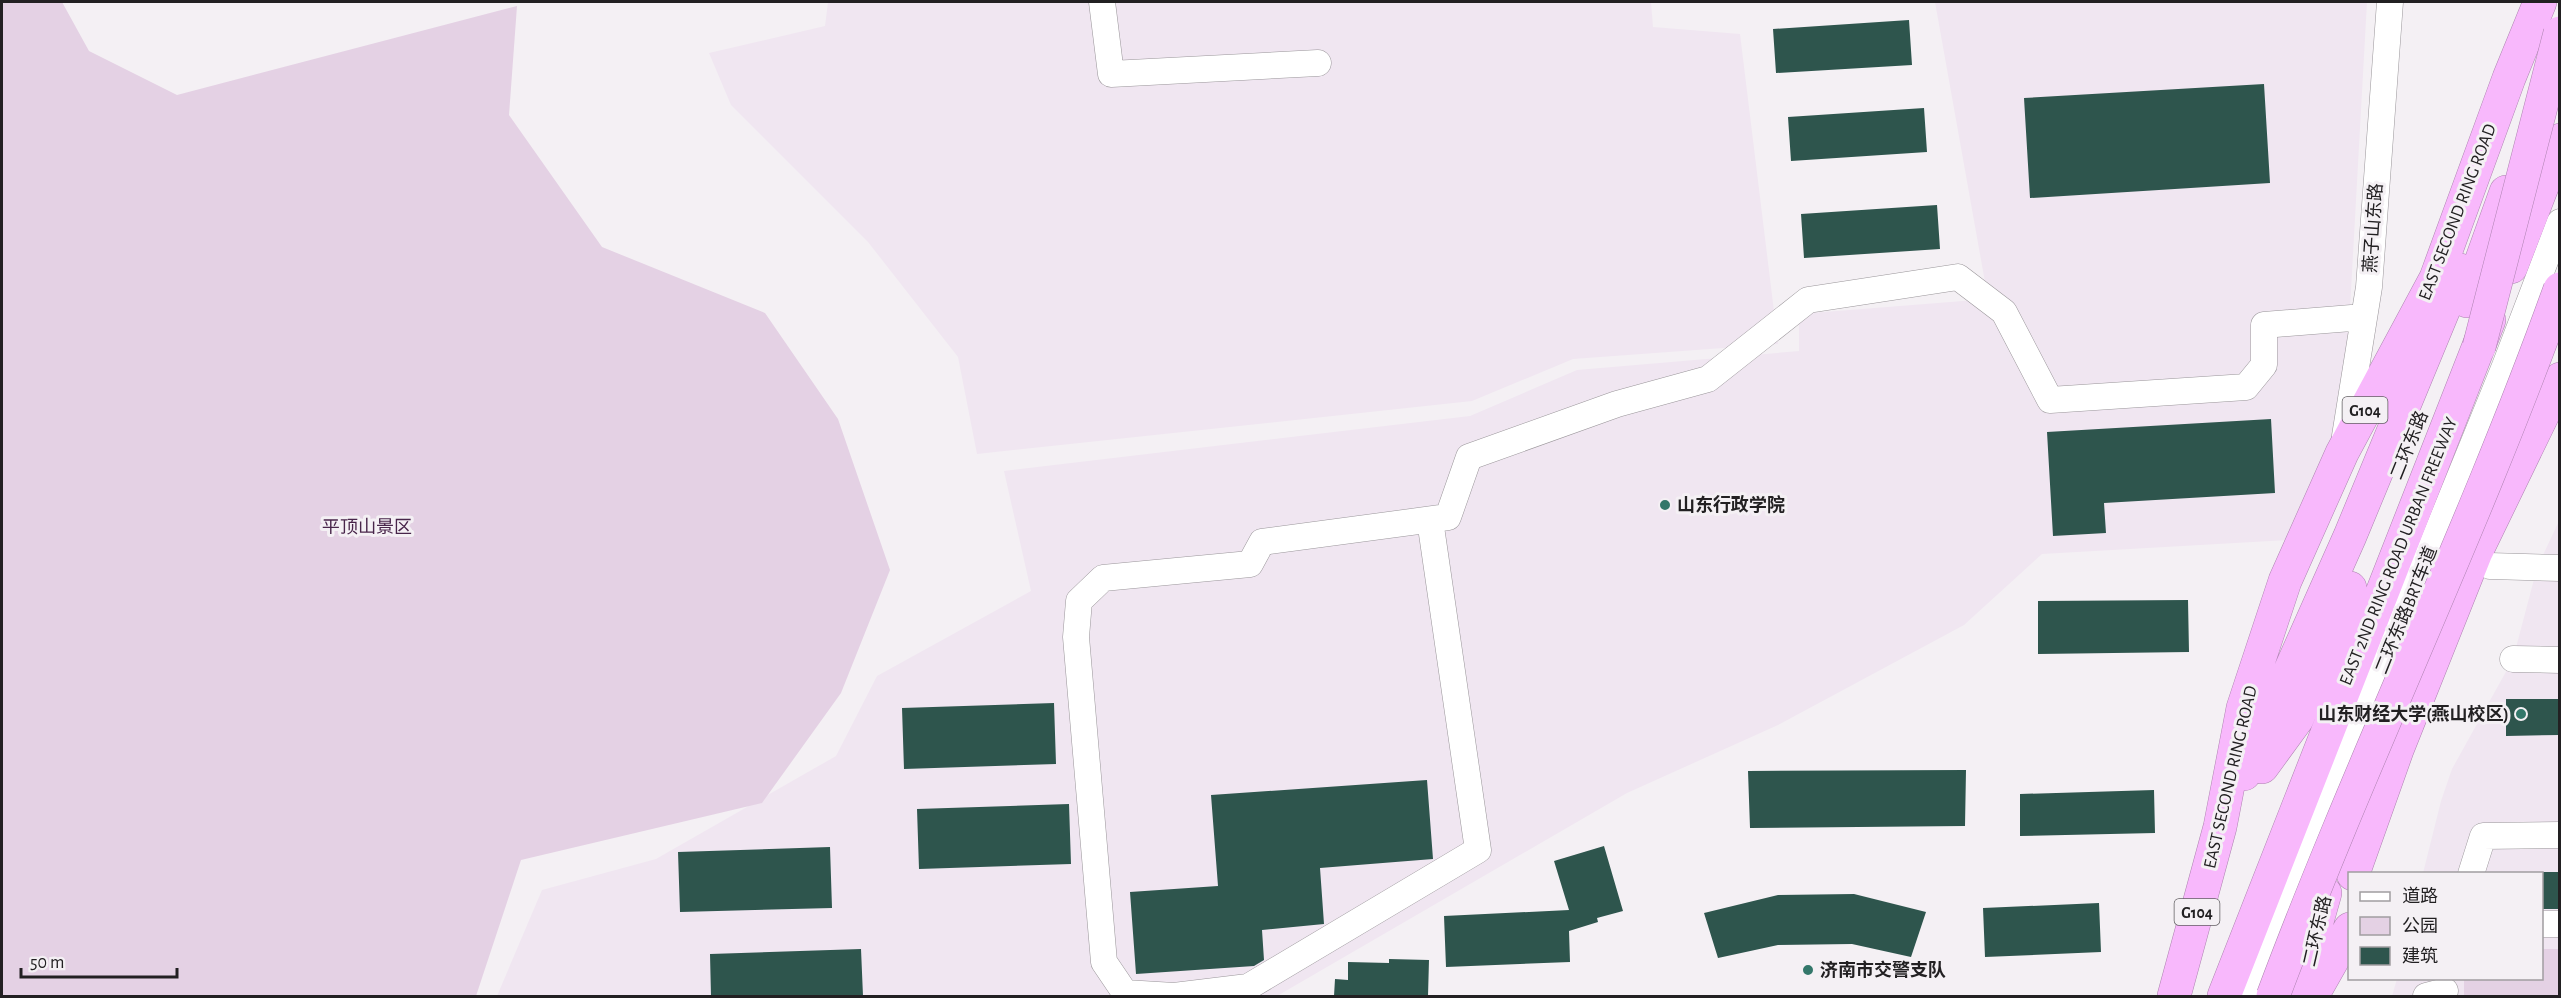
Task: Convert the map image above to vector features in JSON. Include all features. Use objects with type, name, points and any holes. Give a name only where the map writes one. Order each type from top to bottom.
[{"type":"highway","name":"EAST SECOND RING ROAD","points":[[2174,996],[2220,827],[2243,708],[2285,581],[2342,453],[2436,278],[2509,78],[2540,2]]},
{"type":"highway","points":[[2220,827],[2350,536],[2454,288],[2559,2]]},
{"type":"highway","points":[[2479,347],[2559,33]]},
{"type":"highway","name":"二环东路","points":[[2220,827],[2297,719],[2462,315],[2559,43]]},
{"type":"highway","name":"EAST 2ND RING ROAD URBAN FREEWAY","points":[[2224,996],[2559,140]]},
{"type":"highway","points":[[2273,996],[2407,667],[2523,392],[2559,289]]},
{"type":"highway","name":"二环东路","points":[[2308,996],[2316,925],[2343,837],[2530,360],[2559,298]]},
{"type":"highway","points":[[2353,872],[2397,750],[2476,552],[2559,380]]},
{"type":"highway","points":[[2375,872],[2469,614],[2559,408]]},
{"type":"highway","points":[[2308,996],[2348,887]]},
{"type":"highway","points":[[2308,996],[2348,931]]},
{"type":"street","points":[[1102,2],[1111,74],[1318,63]]},
{"type":"street","name":"燕子山东路","points":[[2342,453],[2369,286],[2390,2]]},
{"type":"street","name":"二环东路BRT车道","points":[[2248,996],[2505,366],[2559,222]]},
{"type":"street","points":[[1430,520],[1478,850],[1248,987],[1174,996],[1125,993],[1104,962],[1076,637],[1079,601],[1103,578],[1250,564],[1262,542],[1448,517],[1469,457],[1617,404],[1708,379],[1808,300],[1958,278],[2004,312],[2050,400],[2246,387],[2264,365],[2264,326],[2364,318]]},
{"type":"street","points":[[2490,566],[2559,568]]},
{"type":"street","points":[[2513,659],[2559,660]]},
{"type":"street","points":[[2471,872],[2483,836],[2559,835]]},
{"type":"street","points":[[2543,924],[2559,924]]},
{"type":"shaded area","points":[[828,2],[1651,2],[1653,27],[1740,34],[1778,344],[1573,359],[1472,401],[977,454],[958,357],[868,242],[731,105],[709,53],[825,26]]},
{"type":"shaded area","name":"山东行政学院","points":[[1935,2],[2367,2],[2342,453],[2304,539],[2042,554],[1964,625],[1778,725],[1627,793],[1277,996],[497,996],[542,890],[656,859],[836,756],[877,676],[1031,591],[1004,471],[1470,416],[1577,370],[1799,351],[1799,314],[1988,299]]},
{"type":"shaded area","name":"山东财经大学(燕山校区)","points":[[2559,521],[2559,996],[2392,996],[2397,980],[2543,980],[2543,872],[2423,872],[2441,801],[2452,769],[2513,659],[2537,568]]},
{"type":"green space","name":"平顶山景区","points":[[2,2],[62,2],[89,51],[177,95],[517,6],[509,115],[602,247],[765,313],[838,419],[890,570],[841,693],[762,803],[521,860],[476,996],[2,996]]},
{"type":"green space","points":[[2543,949],[2559,949],[2559,996],[2464,996],[2464,980],[2543,980]]},
{"type":"building","points":[[1909,20],[1912,65],[1776,73],[1773,29]]},
{"type":"building","points":[[2264,84],[2270,183],[2030,198],[2024,98]]},
{"type":"building","points":[[1924,108],[1927,152],[1791,161],[1788,117]]},
{"type":"building","points":[[1937,205],[1940,249],[1804,258],[1801,214]]},
{"type":"building","points":[[2271,419],[2275,493],[2104,503],[2106,533],[2053,536],[2047,432]]},
{"type":"building","points":[[2188,600],[2189,652],[2038,654],[2038,601]]},
{"type":"building","points":[[2506,699],[2559,699],[2559,735],[2506,736]]},
{"type":"building","points":[[1054,703],[1056,764],[904,769],[902,708]]},
{"type":"building","points":[[1966,770],[1965,826],[1750,828],[1748,771]]},
{"type":"building","points":[[1427,780],[1433,859],[1320,868],[1324,924],[1262,930],[1264,960],[1254,966],[1136,974],[1130,892],[1218,886],[1211,795]]},
{"type":"building","points":[[2154,790],[2155,833],[2020,836],[2020,794]]},
{"type":"building","points":[[1069,804],[1071,864],[919,869],[917,809]]},
{"type":"building","points":[[1604,846],[1623,911],[1597,918],[1598,922],[1569,931],[1570,962],[1446,967],[1444,916],[1569,910],[1554,861]]},
{"type":"building","points":[[830,847],[832,908],[680,912],[678,852]]},
{"type":"building","points":[[2543,872],[2559,872],[2559,909],[2543,909]]},
{"type":"building","points":[[1854,894],[1926,912],[1911,957],[1852,944],[1778,945],[1718,958],[1704,913],[1778,895]]},
{"type":"building","points":[[2099,903],[2101,952],[1985,957],[1983,908]]},
{"type":"building","points":[[861,949],[863,996],[711,996],[710,954]]},
{"type":"building","points":[[1389,959],[1429,960],[1428,996],[1334,996],[1335,979],[1348,980],[1348,962],[1389,963]]},
{"type":"place","name":"山东行政学院","points":[[1665,505]]},
{"type":"place","name":"山东财经大学(燕山校区)","points":[[2521,714]]},
{"type":"place","name":"济南市交警支队","points":[[1808,970]]}]
